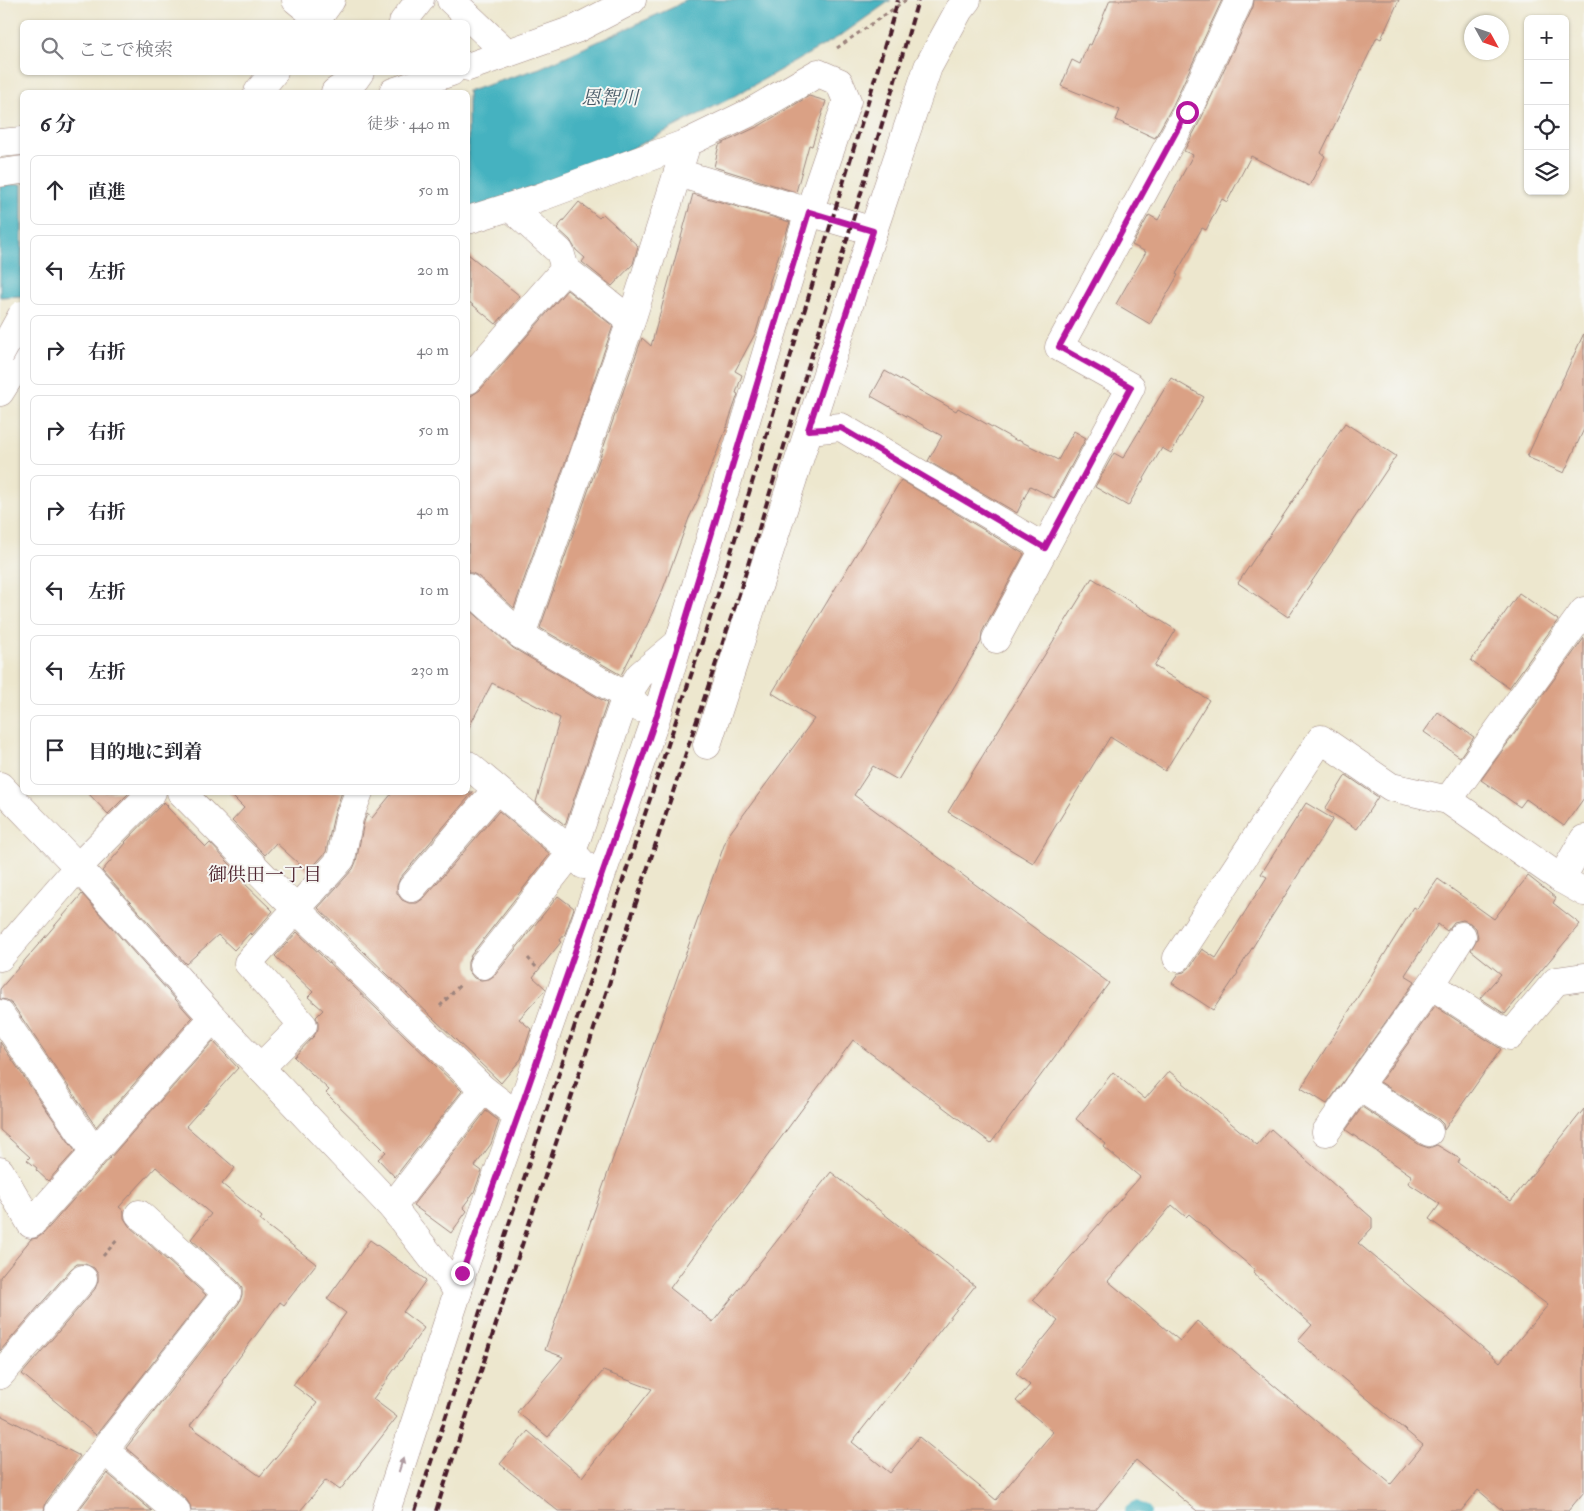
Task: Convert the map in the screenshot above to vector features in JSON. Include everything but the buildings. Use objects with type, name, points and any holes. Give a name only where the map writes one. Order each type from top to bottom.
[{"type":"street","points":[[296,0],[322,14]]},
{"type":"street","points":[[405,20],[420,0]]},
{"type":"street","points":[[451,0],[507,53]]},
{"type":"street","points":[[576,29],[598,0]]},
{"type":"street","points":[[470,66],[576,29],[632,0]]},
{"type":"street","points":[[707,745],[808,430],[928,67],[959,10],[967,0]]},
{"type":"street","points":[[996,639],[1131,387],[1059,347],[1187,112],[1239,0]]},
{"type":"street","points":[[386,1511],[458,1291],[462,1273],[655,721],[809,212],[847,101],[839,82],[818,73],[751,112],[687,142],[541,197],[470,219]]},
{"type":"street","points":[[260,90],[272,75]]},
{"type":"street","points":[[398,90],[441,75]]},
{"type":"street","points":[[350,81],[374,90]]},
{"type":"street","points":[[0,143],[20,140]]},
{"type":"street","points":[[521,635],[631,321],[687,142]]},
{"type":"street","points":[[0,173],[20,170]]},
{"type":"street","points":[[678,173],[873,231]]},
{"type":"street","points":[[510,207],[560,252],[565,269],[631,321]]},
{"type":"street","points":[[470,378],[565,269]]},
{"type":"street","points":[[0,355],[20,319]]},
{"type":"street","points":[[0,328],[20,330]]},
{"type":"street","points":[[0,392],[20,360]]},
{"type":"street","points":[[808,430],[841,428],[1045,548]]},
{"type":"street","points":[[470,590],[521,635],[626,696],[655,721]]},
{"type":"street","points":[[1448,800],[1584,611]]},
{"type":"street","points":[[483,965],[572,852],[626,696],[640,675],[677,644]]},
{"type":"street","points":[[1177,958],[1320,739],[1391,787],[1448,800],[1573,886],[1584,840]]},
{"type":"street","points":[[470,767],[572,852],[599,882]]},
{"type":"street","points":[[0,786],[78,867],[213,1018],[392,1207],[458,1291]]},
{"type":"street","points":[[412,888],[496,790]]},
{"type":"street","points":[[0,957],[78,867],[149,795]]},
{"type":"street","points":[[184,795],[296,909],[483,1089],[518,1116]]},
{"type":"street","points":[[260,1068],[303,1025],[248,963],[341,859],[349,818],[358,795]]},
{"type":"street","points":[[1326,1132],[1431,985],[1462,936]]},
{"type":"street","points":[[1431,985],[1510,1036],[1556,981],[1584,977]]},
{"type":"street","points":[[0,1014],[94,1152]]},
{"type":"street","points":[[0,1171],[30,1224],[213,1018]]},
{"type":"street","points":[[1358,1086],[1429,1132]]},
{"type":"street","points":[[392,1207],[483,1089]]},
{"type":"street","points":[[59,1511],[104,1450],[227,1293],[140,1214]]},
{"type":"street","points":[[0,1376],[83,1279]]},
{"type":"street","points":[[104,1450],[176,1511]]},
{"type":"path","points":[[836,48],[906,0]]},
{"type":"path","points":[[507,935],[561,992]]},
{"type":"path","points":[[419,1027],[463,982],[483,965]]},
{"type":"path","points":[[83,1279],[140,1214]]},
{"type":"water","name":"恩智川","points":[[685,0],[891,0],[840,36],[729,99],[633,148],[470,210],[470,91],[540,68],[674,7]]},
{"type":"water","points":[[20,184],[20,296],[0,297],[0,186]]},
{"type":"waterway","points":[[1129,1511],[1136,1506],[1146,1511]]},
{"type":"railway","points":[[415,1511],[721,585],[898,0]]},
{"type":"railway","points":[[436,1511],[506,1293],[740,591],[918,0]]},
{"type":"district","name":"御供田一丁目","points":[[265,874]]},
{"type":"route","points":[[462,1273],[655,721],[809,212],[873,231],[808,430],[841,428],[1045,548],[1131,387],[1059,347],[1187,112]]}]
